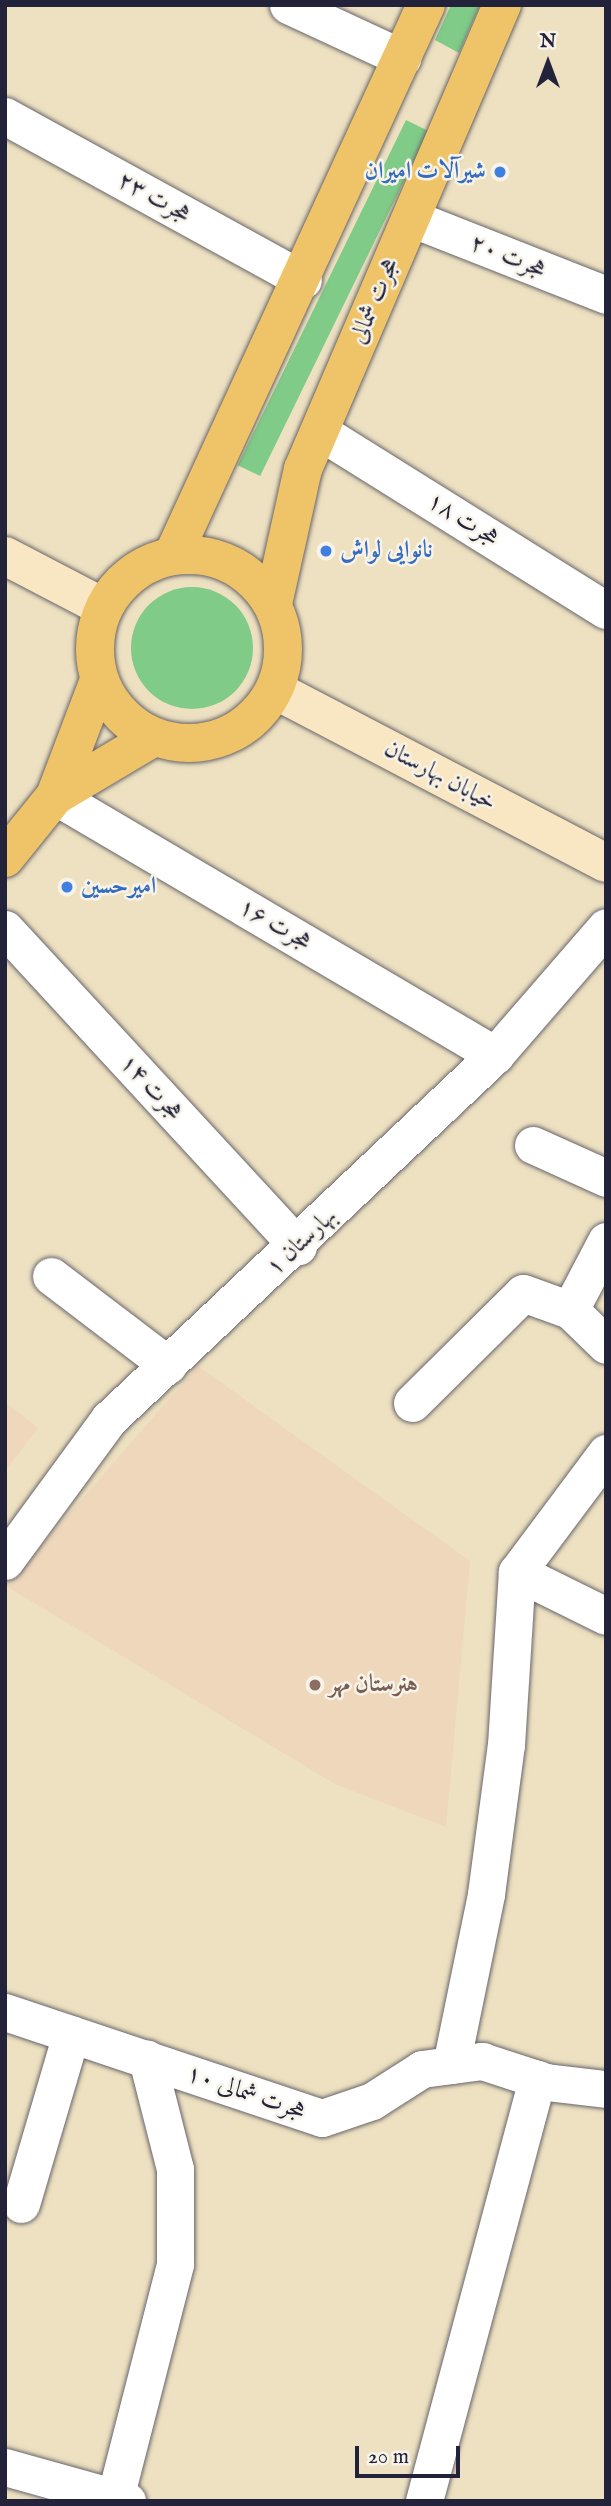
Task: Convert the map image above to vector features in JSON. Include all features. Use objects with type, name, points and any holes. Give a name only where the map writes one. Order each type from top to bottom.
[{"type":"main road","points":[[173,555],[303,279],[426,5]]},
{"type":"main road","name":"هجرت شمالی","points":[[273,604],[303,468],[502,5]]},
{"type":"main road","points":[[5,858],[55,796],[99,680],[95,631],[103,607],[128,577],[173,555],[231,564],[273,604],[284,662],[275,690],[259,713],[210,741],[154,737],[120,714],[99,680]]},
{"type":"main road","points":[[5,556],[103,607]]},
{"type":"main road","name":"خیابان بهارستان","points":[[275,690],[606,863]]},
{"type":"main road","points":[[55,796],[154,737]]},
{"type":"street","points":[[288,5],[402,58]]},
{"type":"street","name":"هجرت ۲۳","points":[[5,116],[303,279]]},
{"type":"street","name":"هجرت ۲۰","points":[[411,218],[606,295]]},
{"type":"street","name":"هجرت ۱۸","points":[[319,431],[606,610]]},
{"type":"street","name":"هجرت ۱۶","points":[[55,796],[495,1055]]},
{"type":"street","name":"بهارستان ۱","points":[[5,1561],[109,1419],[298,1247],[495,1055],[606,927]]},
{"type":"street","name":"هجرت ۱۴","points":[[5,929],[298,1247]]},
{"type":"street","points":[[533,1145],[606,1178]]},
{"type":"street","points":[[570,1310],[606,1241]]},
{"type":"street","points":[[51,1276],[168,1365]]},
{"type":"street","points":[[412,1403],[523,1293],[570,1310],[606,1345]]},
{"type":"street","points":[[451,2065],[486,1894],[506,1745],[517,1572],[606,1453]]},
{"type":"street","points":[[517,1572],[606,1616]]},
{"type":"street","name":"هجرت شمالی ۱۰","points":[[5,2012],[323,2118],[372,2101],[422,2069],[482,2061],[537,2079],[606,2089]]},
{"type":"street","points":[[21,2204],[71,2034]]},
{"type":"street","points":[[5,2467],[121,2499],[175,2264],[175,2169],[147,2059]]},
{"type":"street","points":[[424,2501],[537,2079]]},
{"type":"shaded area","name":"هنرستان مهر","points":[[198,1366],[470,1561],[446,1827],[335,1784],[6,1586]]},
{"type":"shaded area","points":[[5,1402],[38,1428],[5,1471]]},
{"type":"green space","points":[[451,5],[480,5],[459,53],[435,40]]},
{"type":"green space","points":[[406,120],[428,131],[260,476],[238,465]]},
{"type":"green space","points":[[192,587],[215,592],[235,605],[248,625],[253,648],[248,671],[235,691],[215,704],[192,709],[169,704],[149,691],[136,671],[131,648],[136,625],[149,605],[169,592]]},
{"type":"place","name":"شیرآلات امیران","points":[[500,172]]},
{"type":"place","name":"نانوایی لواش","points":[[326,551]]},
{"type":"place","name":"امیرحسین","points":[[67,887]]},
{"type":"place","name":"هنرستان مهر","points":[[315,1685]]}]
